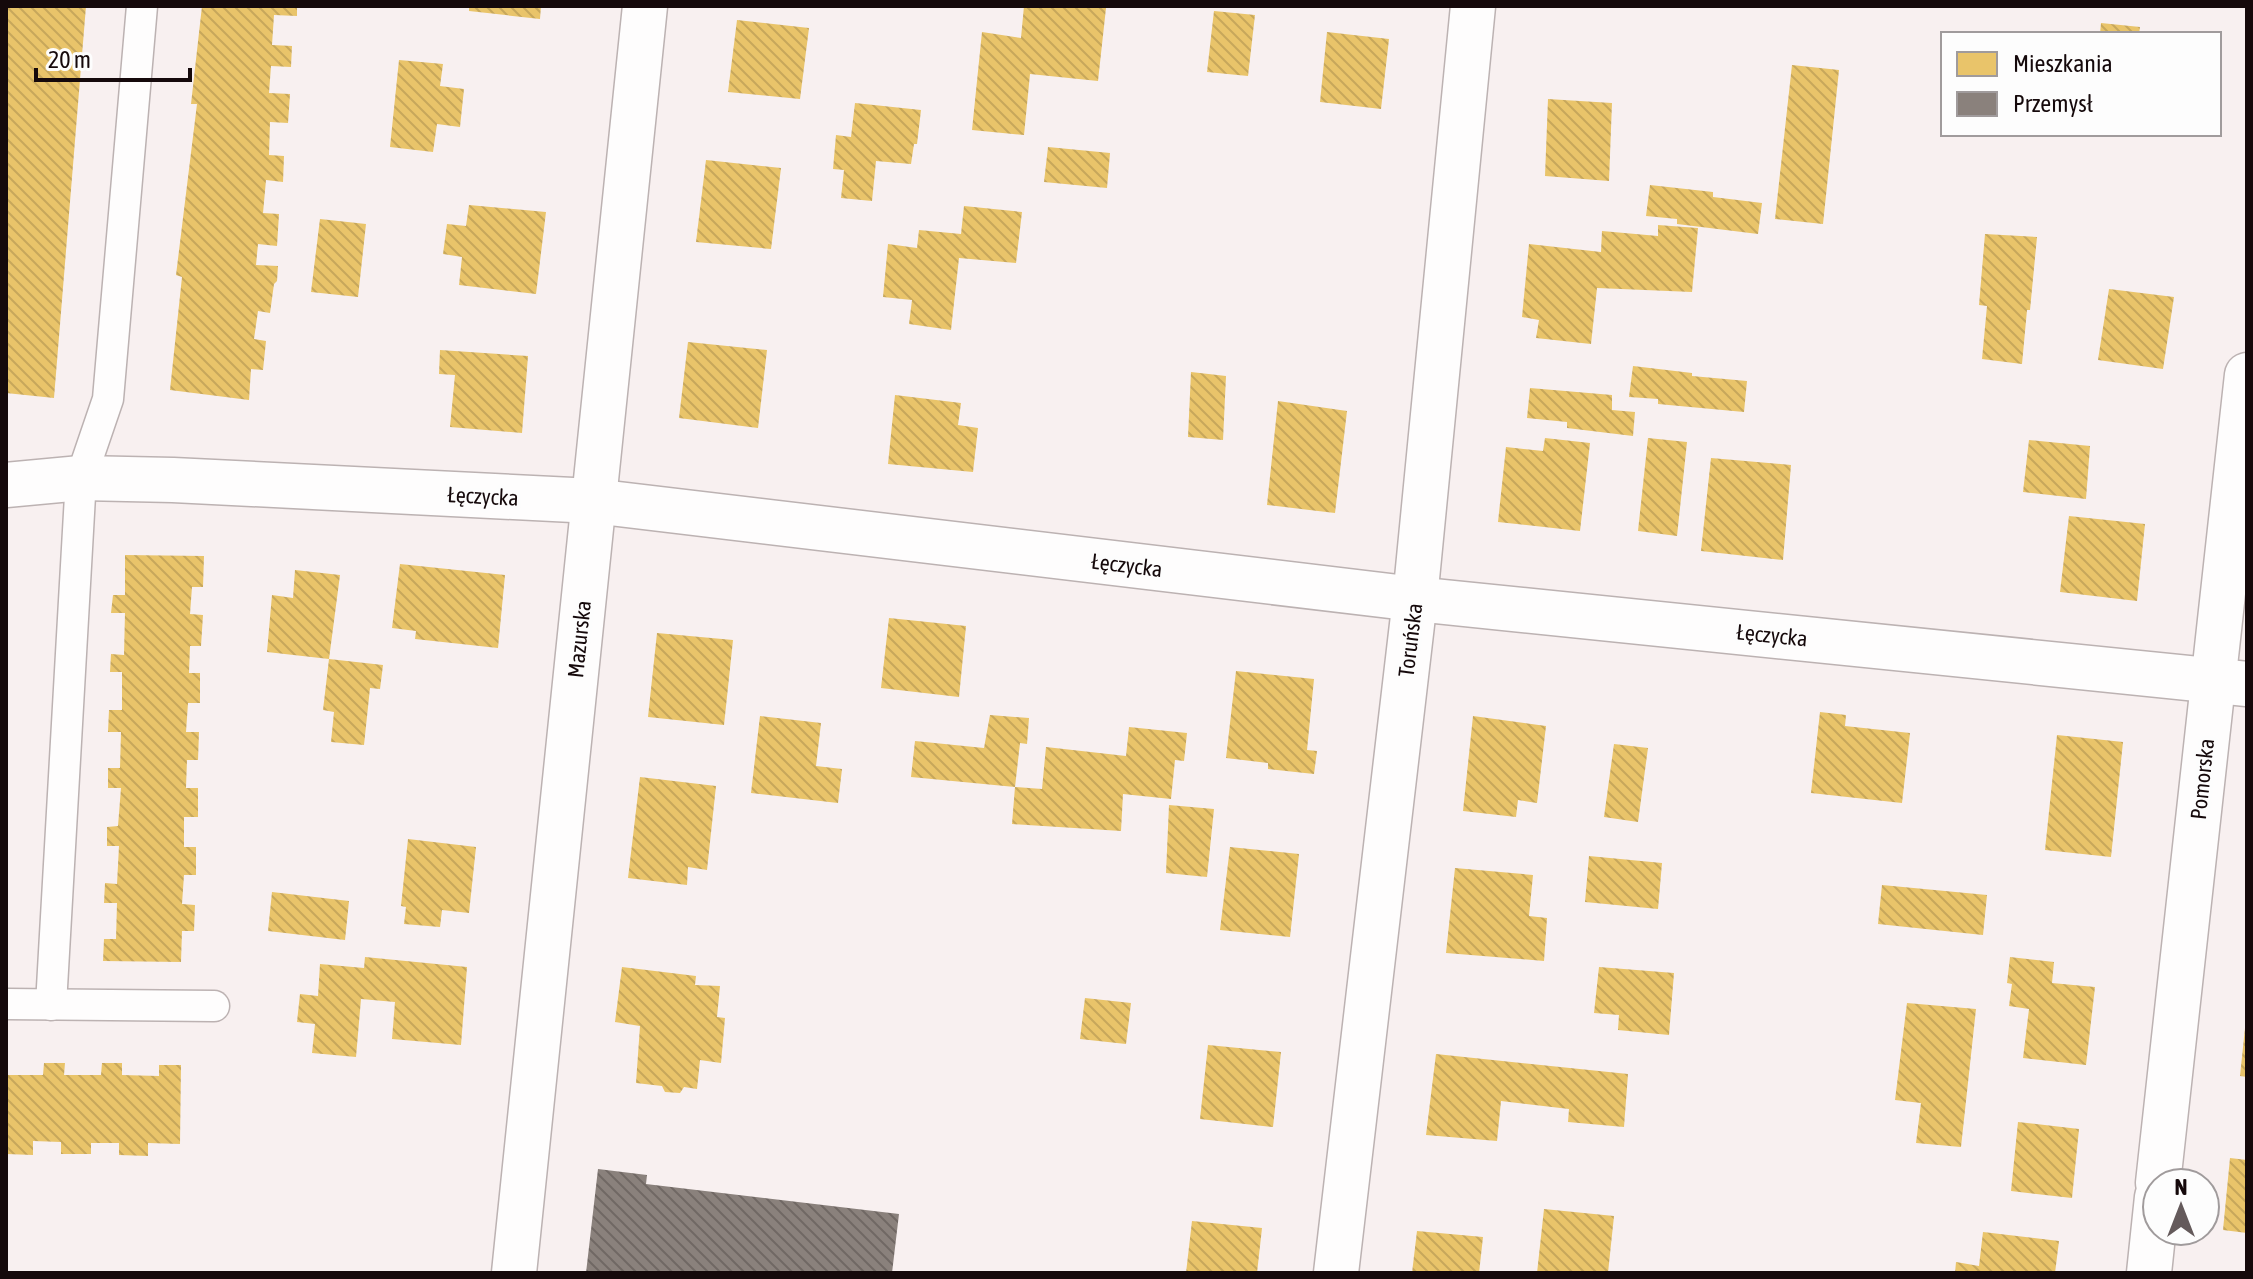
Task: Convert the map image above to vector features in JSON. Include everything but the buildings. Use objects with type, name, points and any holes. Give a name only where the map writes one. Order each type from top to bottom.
[{"type":"street","name":"Mazurska","points":[[514,1273],[645,6]]},
{"type":"street","name":"Toruńska","points":[[1336,1273],[1415,599],[1473,6]]},
{"type":"street","name":"Pomorska","points":[[2160,1167],[2230,682],[2247,375]]},
{"type":"street","name":"Łęczycka","points":[[6,485],[81,478],[173,480],[593,501],[1415,599],[2230,682]]},
{"type":"street","points":[[2149,1273],[2152,1247]]},
{"type":"lane","points":[[51,1005],[81,478],[108,399],[142,6]]},
{"type":"lane","points":[[6,1004],[214,1006]]}]
